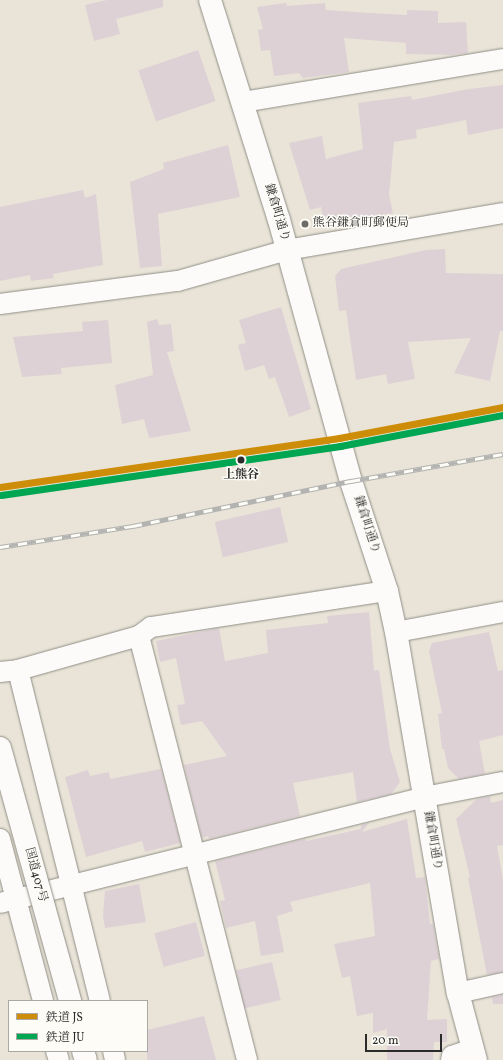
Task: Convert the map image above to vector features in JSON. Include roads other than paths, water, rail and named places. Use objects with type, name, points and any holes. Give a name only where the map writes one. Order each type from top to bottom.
[{"type":"main road","name":"鎌倉町通り","points":[[210,0],[243,102],[287,250],[339,438],[388,591],[458,993],[474,1055]]},
{"type":"main road","name":"国道407号","points":[[0,748],[70,1000]]},
{"type":"street","points":[[243,102],[503,59]]},
{"type":"street","points":[[0,304],[178,280],[287,250],[503,213]]},
{"type":"street","points":[[100,1000],[71,885],[9,671],[139,636],[151,627],[388,591]]},
{"type":"street","points":[[396,632],[503,612]]},
{"type":"street","points":[[139,636],[193,854],[247,1060]]},
{"type":"street","points":[[8,901],[425,797],[503,782]]},
{"type":"street","points":[[0,838],[8,901],[43,1000]]},
{"type":"street","points":[[458,993],[503,983]]},
{"type":"street","points":[[451,1060],[452,1056],[474,1055]]},
{"type":"railway","points":[[0,547],[133,526],[351,481],[503,454]]},
{"type":"rail line","name":"JS","points":[[0,487],[339,438],[503,407]]},
{"type":"rail line","name":"JU","points":[[1,495],[340,446],[503,415]]},
{"type":"place","name":"熊谷鎌倉町郵便局","points":[[305,224]]},
{"type":"place","name":"上熊谷","points":[[241,460]]}]
